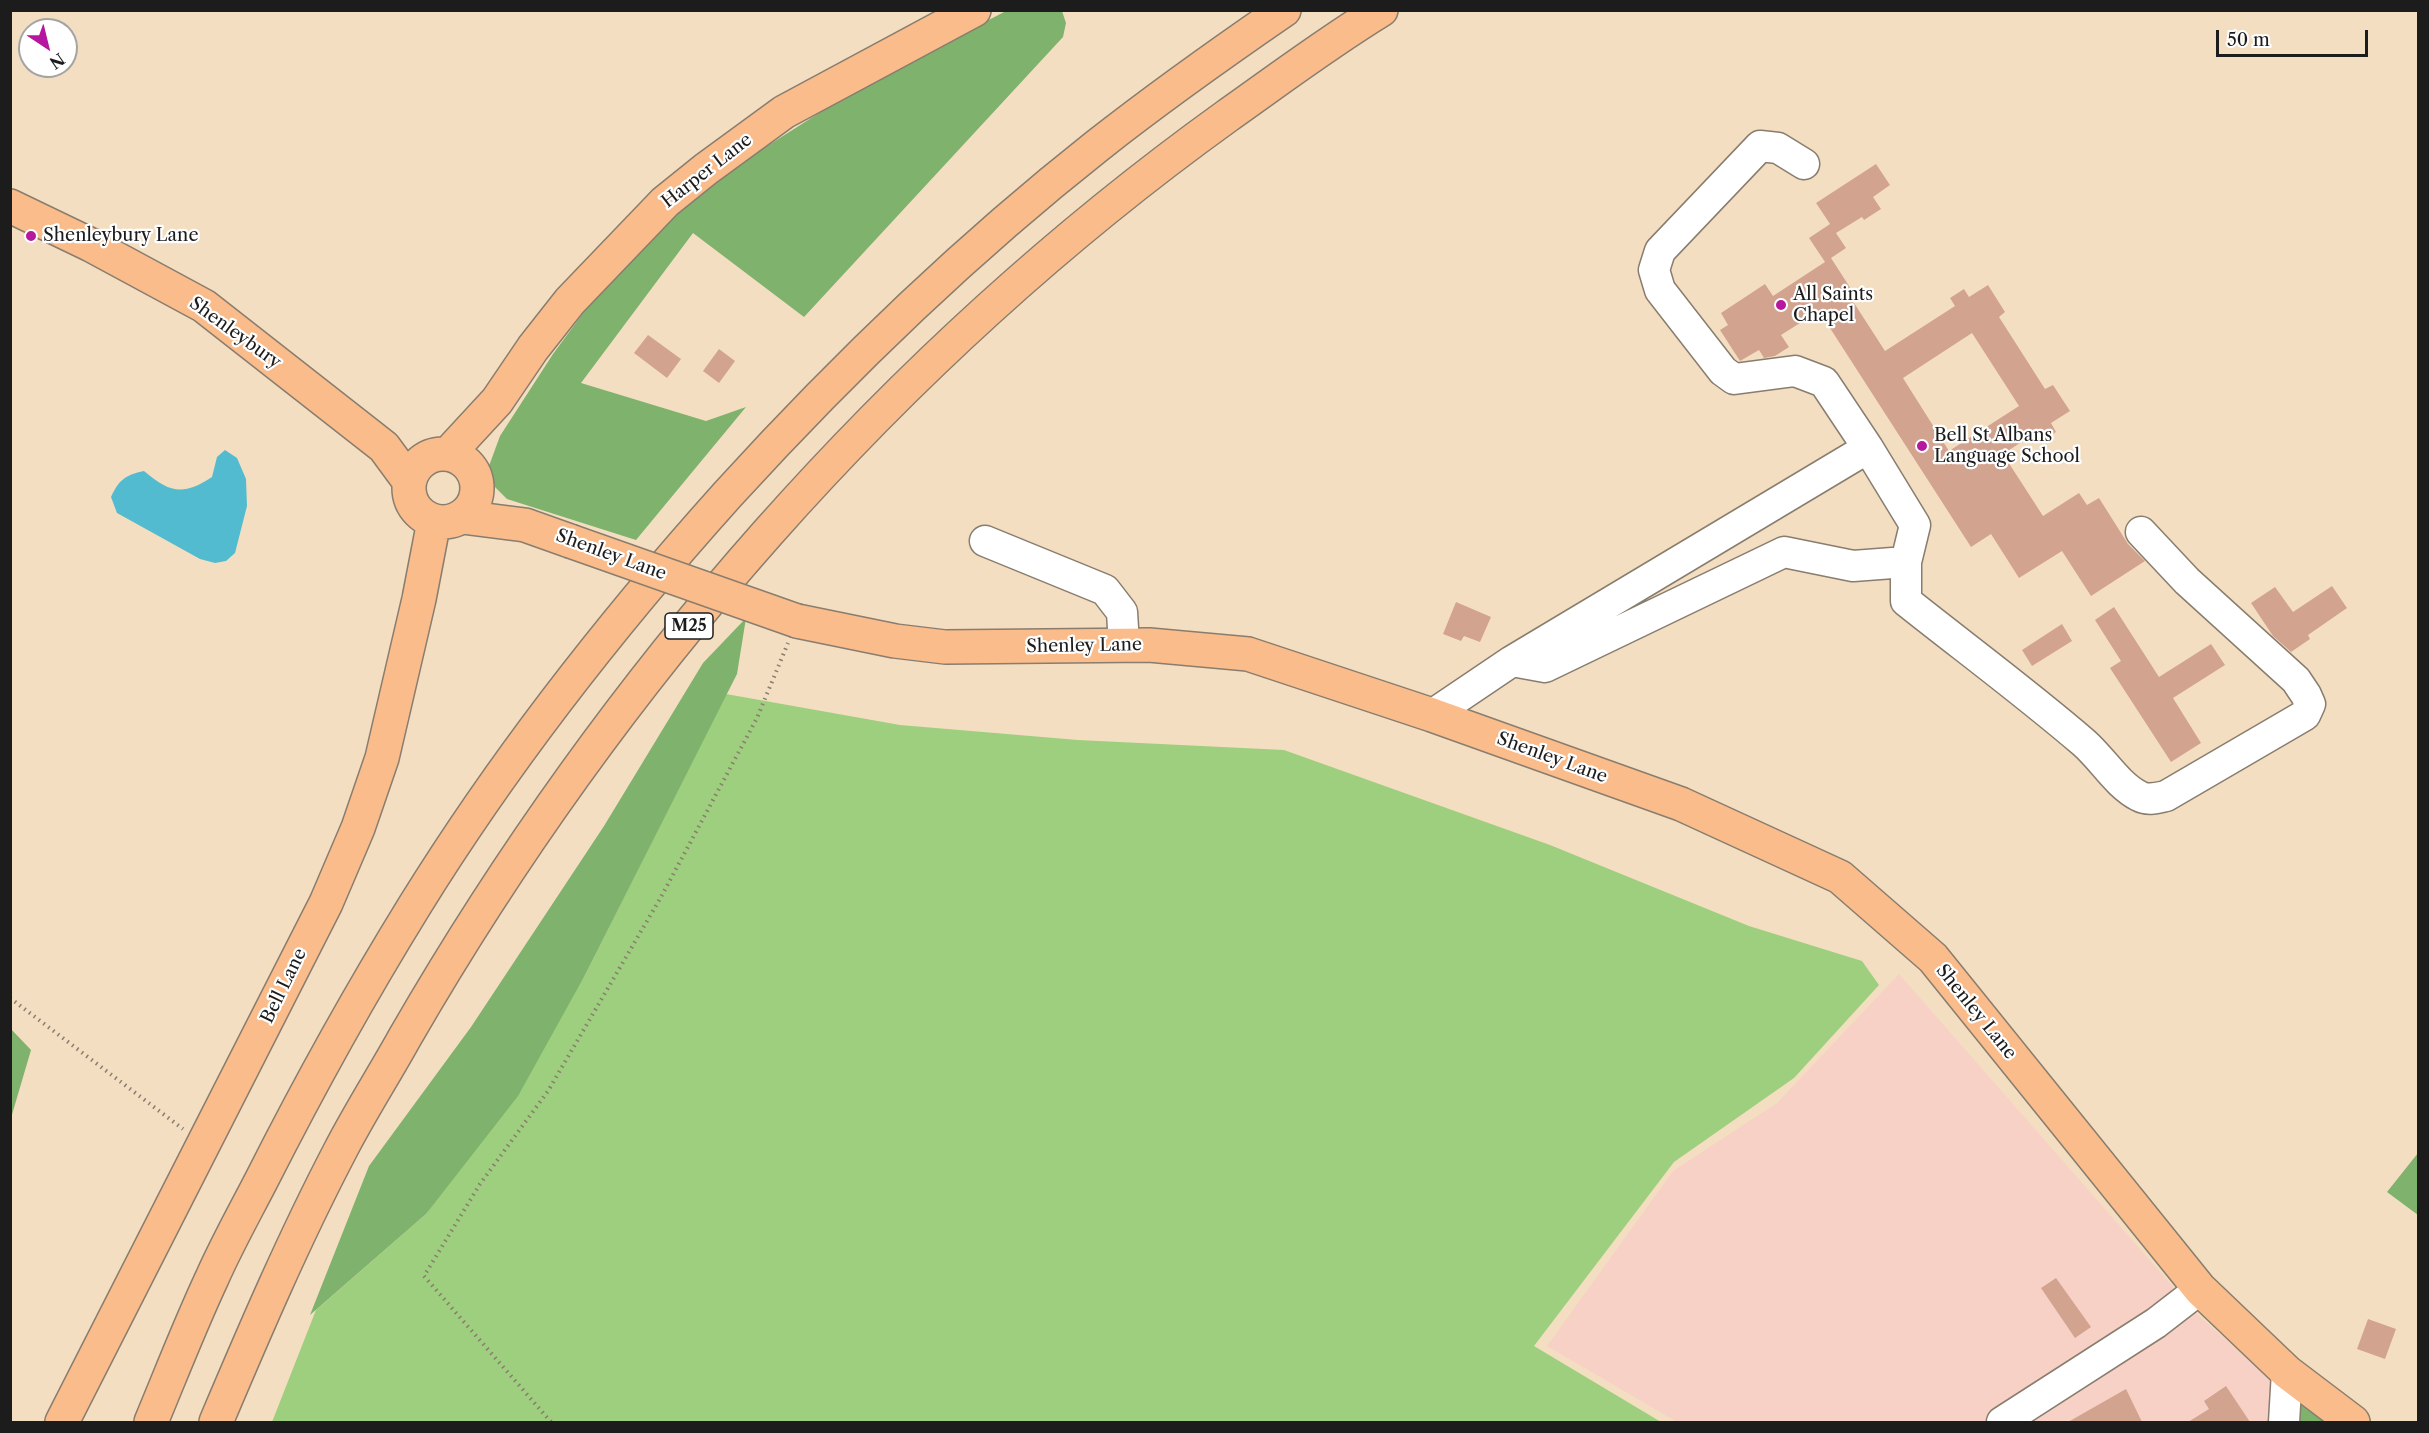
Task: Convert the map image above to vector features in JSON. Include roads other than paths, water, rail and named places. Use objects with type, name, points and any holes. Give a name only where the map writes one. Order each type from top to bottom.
[{"type":"main road","name":"Harper Lane","points":[[428,464],[497,401],[533,348],[570,301],[665,202],[784,112],[974,10]]},
{"type":"main road","points":[[151,1422],[213,1275],[307,1090],[415,904],[510,763],[593,651],[685,542],[772,446],[866,349],[1023,207],[1094,148],[1184,79],[1284,10]]},
{"type":"main road","name":"M25","points":[[216,1422],[272,1290],[342,1147],[450,960],[542,818],[691,622],[831,464],[944,350],[1058,248],[1175,154],[1338,36],[1381,10]]},
{"type":"main road","name":"Shenleybury","points":[[10,206],[91,245],[204,306],[384,447],[428,464]]},
{"type":"main road","name":"Harper Lane","points":[[476,479],[497,401]]},
{"type":"main road","points":[[428,464],[468,464],[476,479],[475,503],[448,519],[417,510],[412,502],[428,464]]},
{"type":"main road","name":"Shenley Lane","points":[[476,479],[525,525]]},
{"type":"main road","name":"Shenley Lane","points":[[448,519],[525,525],[797,621],[895,641],[945,646],[1149,645],[1248,654],[1432,715],[1681,804],[1840,877],[1933,958],[2200,1289],[2287,1372],[2354,1422]]},
{"type":"main road","name":"Bell Lane","points":[[62,1422],[326,903],[358,828],[382,758],[419,598],[448,519]]},
{"type":"lane","points":[[1804,164],[1778,147],[1760,146],[1660,251],[1654,270],[1660,290],[1723,371],[1734,379],[1795,371],[1824,382],[1915,525],[1906,562],[1906,601],[2056,719],[2091,749],[2130,791],[2152,800],[2185,786],[2305,715],[2310,704],[2296,680],[2187,581],[2141,532]]},
{"type":"lane","points":[[1432,715],[1512,661],[1868,448]]},
{"type":"lane","points":[[985,541],[1105,590],[1122,612],[1124,645]]},
{"type":"lane","points":[[1512,661],[1545,667],[1784,552],[1853,566],[1906,562]]},
{"type":"lane","points":[[2002,1422],[2156,1323],[2200,1289]]},
{"type":"lane","points":[[2284,1422],[2287,1372]]},
{"type":"water","points":[[225,450],[237,458],[246,479],[247,506],[235,553],[226,561],[215,563],[200,559],[117,513],[111,497],[120,482],[132,474],[144,471],[169,488],[193,487],[212,477],[217,457]]},
{"type":"place","name":"Shenleybury Lane","points":[[31,236]]},
{"type":"place","name":"All Saints Chapel","points":[[1781,305]]},
{"type":"place","name":"Bell St Albans Language School","points":[[1922,446]]}]
